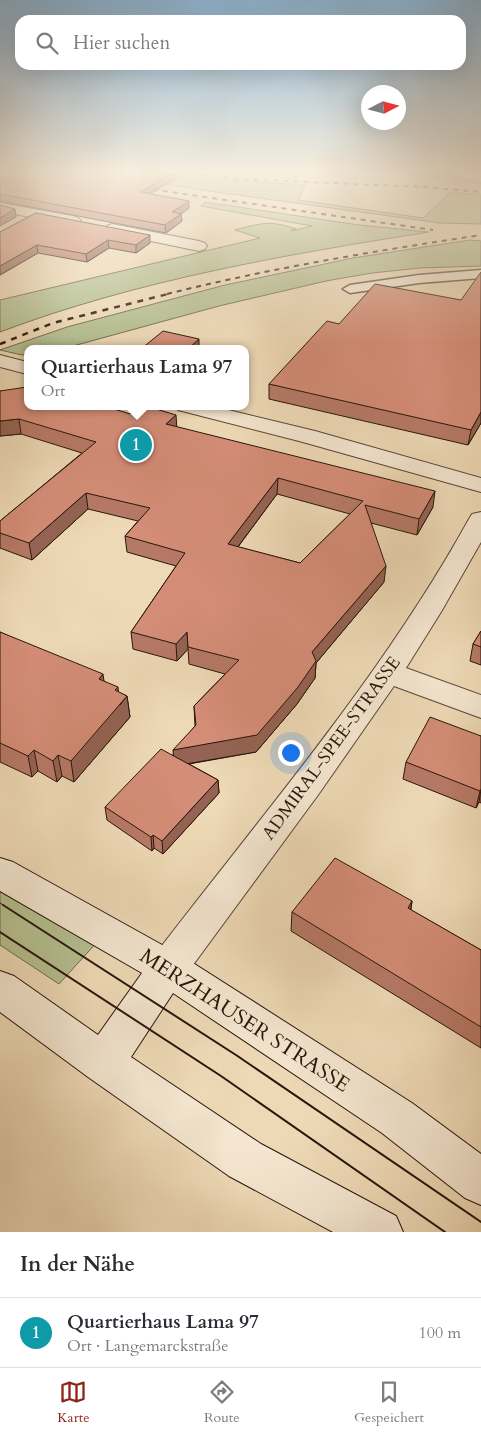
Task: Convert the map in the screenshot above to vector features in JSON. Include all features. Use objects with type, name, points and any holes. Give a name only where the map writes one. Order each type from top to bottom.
[{"type":"street","points":[[111,228],[199,246]]},
{"type":"street","points":[[0,361],[24,367]]},
{"type":"street","points":[[201,410],[307,436],[481,485]]},
{"type":"street","name":"ADMIRAL-SPEE-STRASSE","points":[[103,1063],[205,916],[325,762],[388,672],[440,594],[481,519]]},
{"type":"street","points":[[388,672],[481,706]]},
{"type":"street","name":"MERZHAUSER STRASSE","points":[[0,872],[168,968],[397,1118],[481,1182]]},
{"type":"street","points":[[0,989],[103,1063],[245,1160],[380,1232]]},
{"type":"lane","points":[[350,289],[418,279],[481,274]]},
{"type":"green space","points":[[302,228],[394,228],[429,232],[320,250],[212,271],[105,298],[0,332],[0,300],[260,238],[235,230],[296,229],[291,231]]},
{"type":"green space","points":[[470,240],[481,241],[481,266],[420,268],[372,273],[326,281],[219,306],[77,345],[24,345],[24,355],[22,355],[0,350],[67,327],[225,285],[353,258]]},
{"type":"green space","points":[[0,885],[98,941],[59,984],[0,945]]},
{"type":"building","points":[[7,228],[116,228],[150,235],[136,245],[108,240],[86,254],[37,245],[0,266],[0,232]]},
{"type":"building","points":[[481,272],[481,412],[471,430],[269,384],[327,321],[339,324],[375,284],[461,300]]},
{"type":"building","points":[[163,331],[199,339],[192,345],[146,345]]},
{"type":"building","points":[[24,387],[24,410],[118,410],[130,414],[135,410],[159,410],[176,415],[166,424],[435,491],[419,519],[365,505],[386,566],[312,652],[316,661],[298,687],[257,735],[173,750],[196,725],[194,706],[239,660],[188,647],[187,632],[176,644],[131,632],[185,553],[125,536],[150,508],[86,493],[29,543],[0,533],[0,521],[96,442],[19,419],[0,421],[0,391]],"holes":[[[278,478],[363,501],[300,563],[228,544]]]},
{"type":"building","points":[[481,631],[481,647],[473,644]]},
{"type":"building","points":[[0,632],[103,674],[99,679],[118,687],[115,690],[127,696],[71,761],[58,755],[53,761],[34,750],[28,756],[0,743]]},
{"type":"building","points":[[430,717],[481,736],[480,791],[406,762]]},
{"type":"building","points":[[161,749],[218,780],[162,841],[153,835],[151,837],[105,807]]},
{"type":"building","points":[[335,858],[412,901],[408,908],[481,950],[481,1027],[292,912]]},
{"type":"tram line","points":[[0,903],[5,906]]},
{"type":"tram line","points":[[3,905],[236,1055],[481,1222]]},
{"type":"tram line","points":[[0,932],[221,1076],[445,1232]]},
{"type":"railway","points":[[423,228],[433,230]]},
{"type":"railway","points":[[167,294],[284,268],[481,235]]},
{"type":"railway","points":[[0,344],[53,323],[172,293]]},
{"type":"place","name":"Quartierhaus Lama 97","points":[[136,445]]}]
